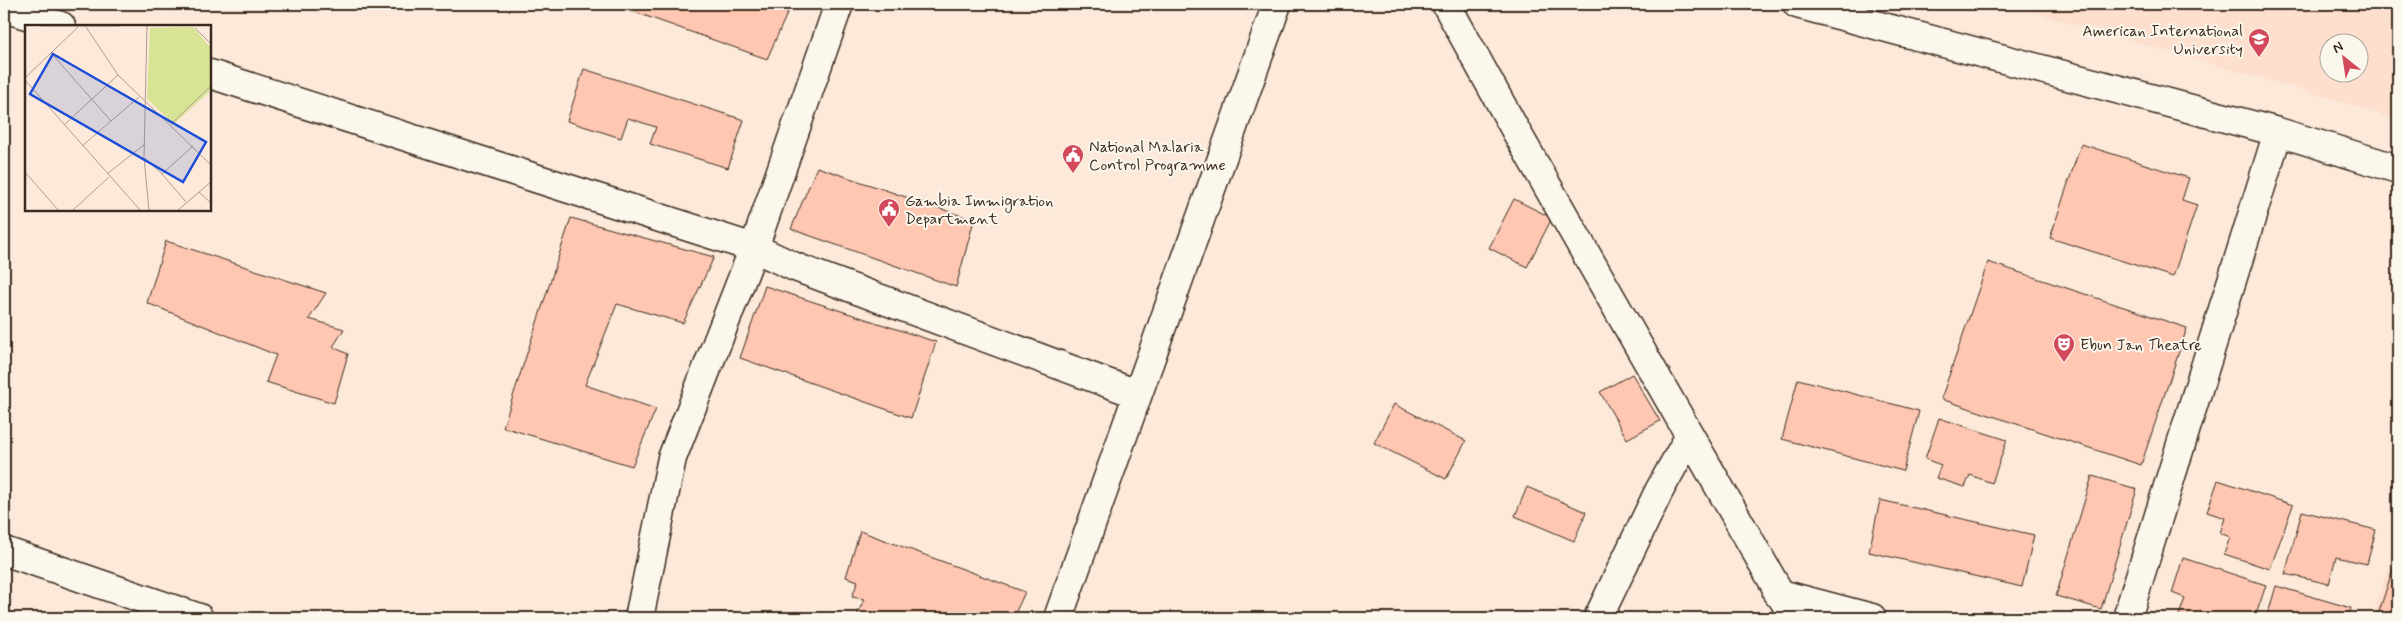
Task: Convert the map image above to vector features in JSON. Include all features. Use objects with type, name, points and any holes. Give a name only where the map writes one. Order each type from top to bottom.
[{"type":"street","points":[[639,618],[672,458],[754,248],[839,4]]},
{"type":"street","points":[[1058,618],[1277,4]]},
{"type":"street","points":[[1446,4],[1777,593],[1794,618]]},
{"type":"street","points":[[1797,4],[1869,13],[2278,132],[2398,169]]},
{"type":"street","points":[[4,8],[58,25]]},
{"type":"street","points":[[211,74],[754,248],[795,267],[1137,394]]},
{"type":"street","points":[[2127,618],[2278,132]]},
{"type":"street","points":[[1598,618],[1659,491],[1689,437]]},
{"type":"street","points":[[4,551],[199,618]]},
{"type":"street","points":[[1777,593],[1872,618]]},
{"type":"shaded area","name":"American International University","points":[[2004,4],[2398,4],[2398,120],[2329,98]]},
{"type":"shaded area","points":[[2392,554],[2398,556],[2398,618],[2372,618]]},
{"type":"building","points":[[612,4],[781,4],[790,7],[767,59]]},
{"type":"building","points":[[584,69],[744,120],[728,168],[650,144],[656,127],[628,118],[621,138],[567,121]]},
{"type":"building","points":[[2081,144],[2189,178],[2182,200],[2197,205],[2173,277],[2050,238]]},
{"type":"building","points":[[817,167],[974,220],[956,287],[791,229]]},
{"type":"building","points":[[1514,199],[1552,218],[1527,267],[1489,248]]},
{"type":"building","points":[[571,218],[714,257],[683,323],[617,304],[585,385],[656,409],[632,466],[503,427]]},
{"type":"building","points":[[166,241],[326,293],[309,319],[344,329],[333,347],[348,354],[334,403],[266,382],[276,355],[147,303]]},
{"type":"building","name":"Ebun Jan Theatre","points":[[1988,262],[2187,328],[2141,465],[1941,399]]},
{"type":"building","points":[[765,286],[936,342],[911,418],[740,358]]},
{"type":"building","points":[[1632,374],[1660,421],[1627,439],[1600,392]]},
{"type":"building","points":[[1798,379],[1919,411],[1903,471],[1782,439]]},
{"type":"building","points":[[1394,404],[1466,441],[1446,479],[1374,443]]},
{"type":"building","points":[[1939,418],[2007,440],[1992,483],[1970,475],[1965,487],[1936,478],[1941,465],[1925,459]]},
{"type":"building","points":[[2092,476],[2137,489],[2101,609],[2056,596]]},
{"type":"building","points":[[2218,480],[2293,505],[2270,569],[2224,554],[2230,537],[2220,533],[2225,518],[2207,512]]},
{"type":"building","points":[[1527,487],[1586,512],[1574,541],[1515,516]]},
{"type":"building","points":[[1880,500],[2034,535],[2022,587],[1869,552]]},
{"type":"building","points":[[2302,511],[2376,530],[2367,564],[2336,557],[2329,584],[2285,574]]},
{"type":"building","points":[[860,531],[1025,592],[1013,618],[856,618],[864,599],[852,597],[858,581],[846,577]]},
{"type":"building","points":[[2398,553],[2398,618],[2377,618]]},
{"type":"building","points":[[2183,558],[2266,585],[2255,618],[2178,618],[2185,598],[2172,593]]},
{"type":"building","points":[[2276,586],[2351,608],[2348,618],[2267,617]]},
{"type":"place","name":"American International University","points":[[2259,58]]},
{"type":"place","name":"National Malaria Control Programme","points":[[1073,174]]},
{"type":"place","name":"Gambia Immigration Department","points":[[889,228]]},
{"type":"place","name":"Ebun Jan Theatre","points":[[2064,363]]}]
